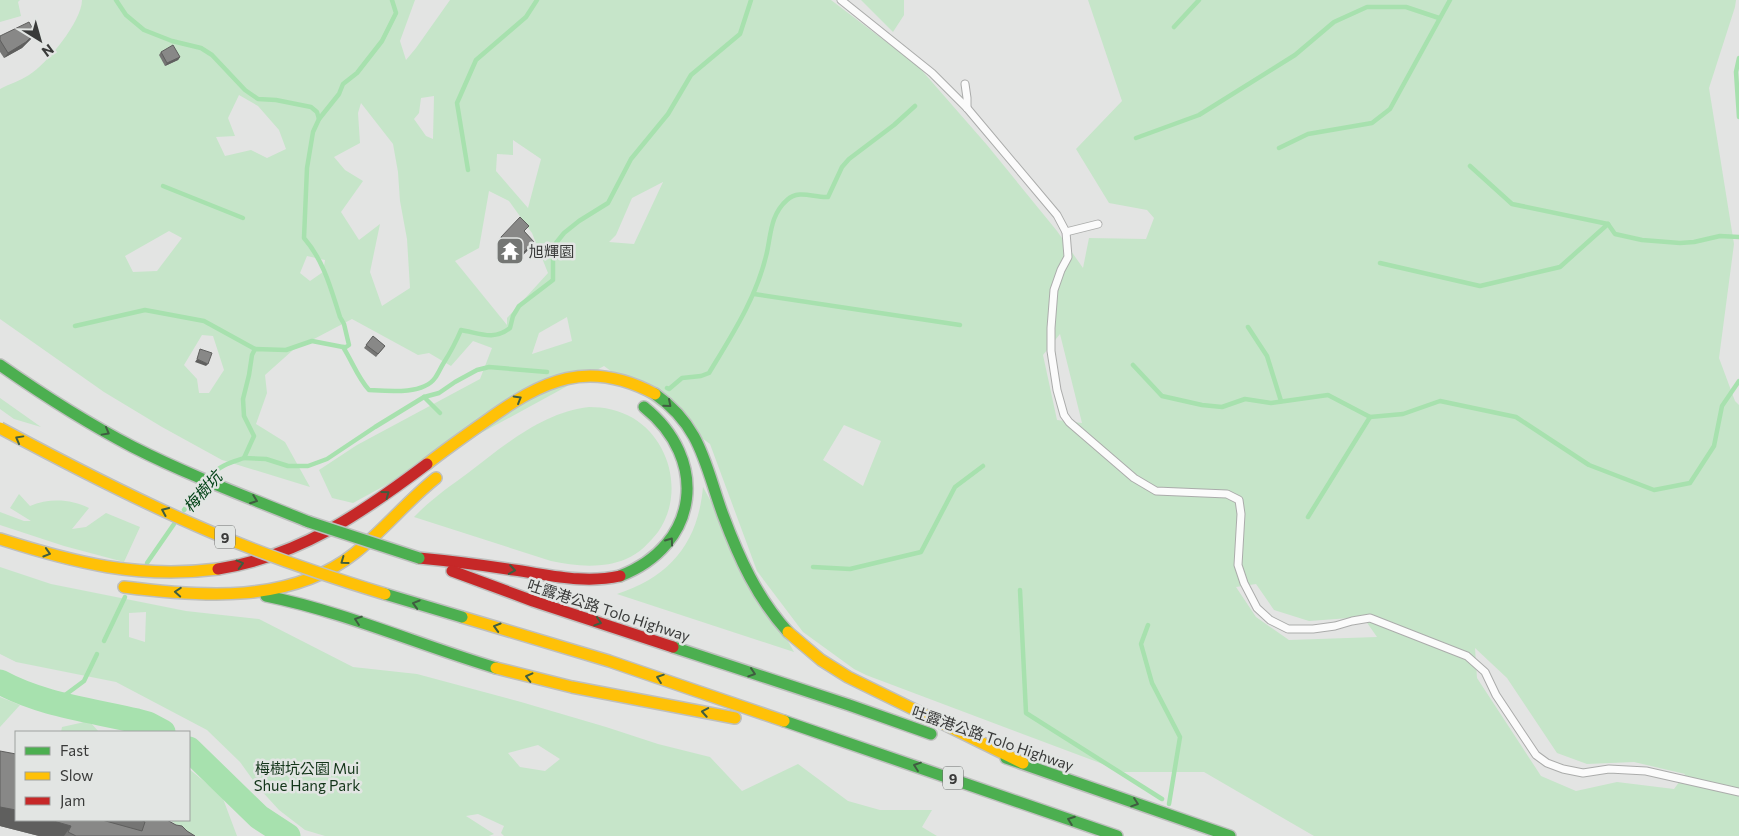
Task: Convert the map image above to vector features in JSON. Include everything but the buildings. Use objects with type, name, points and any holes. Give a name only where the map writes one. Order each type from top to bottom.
[{"type":"highway","name":"吐露港公路 Tolo Highway","points":[[0,365],[64,407],[133,447],[220,486],[309,522],[419,558],[476,581],[1023,763],[1230,836]]},
{"type":"highway","points":[[0,539],[69,560],[105,567],[158,572],[192,572],[230,567],[267,557],[302,544],[366,508],[504,408],[539,388],[572,377],[614,378],[634,383],[653,393],[674,409],[690,429],[700,448],[741,564],[761,599],[777,620],[796,639],[827,664],[850,678],[1023,763]]},
{"type":"highway","points":[[419,558],[590,580],[606,579],[633,572],[657,556],[677,530],[684,513],[688,483],[685,465],[668,429],[653,413],[632,400]]},
{"type":"highway","name":"9","points":[[0,428],[114,488],[213,532],[293,564],[367,589],[609,661],[1117,836]]},
{"type":"highway","points":[[112,585],[193,594],[285,588],[305,582],[319,577],[355,554],[415,494],[443,472]]},
{"type":"highway","points":[[244,592],[320,608],[475,662],[592,692],[736,718],[789,722]]},
{"type":"lane","points":[[841,0],[932,73],[967,108],[1056,215],[1066,232],[1068,256],[1054,290],[1051,351],[1057,390],[1064,415],[1068,422],[1134,478],[1156,491],[1228,494],[1239,500],[1241,514],[1238,565],[1244,583],[1257,608],[1270,620],[1288,628],[1312,629],[1336,626],[1370,618],[1467,656],[1485,672],[1496,695],[1536,755],[1547,763],[1563,769],[1583,773],[1609,769],[1646,771],[1739,792]]},
{"type":"lane","points":[[965,84],[968,98],[967,108]]},
{"type":"lane","points":[[1066,232],[1098,224]]},
{"type":"green space","points":[[0,0],[20,0],[18,2],[21,16],[0,22]]},
{"type":"green space","points":[[82,0],[415,0],[400,41],[406,60],[450,0],[831,0],[918,66],[987,145],[1057,231],[1083,268],[1089,238],[1146,239],[1154,218],[1147,210],[1109,203],[1076,149],[1122,101],[1088,0],[1736,0],[1709,88],[1734,244],[1719,358],[1735,401],[1739,405],[1739,836],[1314,836],[1204,772],[1124,772],[866,675],[854,669],[803,632],[757,571],[710,444],[604,366],[353,503],[332,498],[319,470],[357,445],[480,379],[492,348],[473,341],[451,366],[429,353],[418,355],[352,319],[293,350],[265,375],[267,393],[256,424],[285,442],[310,487],[222,460],[104,392],[0,319],[0,89],[26,77],[45,62],[70,30]],"holes":[[[239,95],[258,106],[279,130],[286,149],[267,158],[251,150],[225,156],[216,137],[235,136],[228,118]],[[434,96],[433,139],[426,136],[414,119],[419,113],[421,98]],[[361,103],[393,144],[407,239],[410,288],[382,306],[370,272],[380,224],[359,240],[341,212],[363,181],[345,170],[334,157],[360,143],[358,113]],[[513,140],[541,159],[528,208],[496,171],[497,154],[513,155]],[[663,182],[634,244],[609,242],[616,235],[632,198]],[[489,191],[509,201],[532,233],[548,273],[507,318],[507,325],[455,261],[479,248]],[[169,231],[182,238],[157,271],[133,272],[125,256]],[[307,256],[325,260],[323,272],[310,281],[300,273]],[[567,317],[572,341],[532,354],[539,333]],[[1060,334],[1082,423],[1057,420],[1043,355]],[[202,335],[213,336],[224,370],[209,393],[199,393],[197,379],[184,365]],[[844,425],[881,441],[863,486],[823,460]],[[1256,584],[1274,610],[1309,621],[1363,617],[1377,637],[1289,640],[1256,617],[1236,587]],[[1475,648],[1507,678],[1557,753],[1587,764],[1634,762],[1685,774],[1674,789],[1617,782],[1576,791],[1541,776],[1477,678]]]},
{"type":"green space","points":[[861,0],[904,0],[904,15],[893,32]]},
{"type":"green space","points":[[0,398],[41,427],[14,419],[0,409]]},
{"type":"green space","points":[[589,407],[606,408],[633,418],[657,440],[664,454],[672,486],[666,517],[655,536],[635,554],[626,559],[608,564],[579,565],[560,563],[414,517],[440,494],[524,432],[556,416],[572,410]]},
{"type":"green space","points":[[703,487],[794,652],[617,594],[636,587],[652,578],[678,555],[688,541],[695,525]]},
{"type":"green space","points":[[19,494],[30,506],[37,503],[67,501],[89,508],[72,529],[86,527],[106,513],[140,527],[124,562],[64,546],[0,525],[0,512],[24,521],[31,521],[10,508]]},
{"type":"green space","name":"梅樹坑公園 Mui Shue Hang Park","points":[[0,567],[51,584],[186,611],[259,619],[353,667],[417,674],[521,702],[658,744],[710,757],[742,791],[798,764],[848,801],[880,810],[932,810],[922,827],[937,836],[504,836],[501,833],[504,826],[478,814],[466,816],[494,834],[489,836],[325,836],[305,830],[279,810],[258,787],[240,762],[207,730],[116,682],[16,662],[0,654]],"holes":[[[146,612],[145,642],[129,637],[129,613]],[[538,745],[560,759],[545,771],[520,767],[508,753]]]},
{"type":"green space","points":[[0,697],[20,705],[0,727]]},
{"type":"green space","points":[[89,721],[98,731],[61,731],[62,727]]},
{"type":"green space","points":[[190,770],[222,796],[237,836],[191,836],[171,821],[190,821]]},
{"type":"waterway","points":[[116,0],[126,15],[144,30],[172,41],[201,48],[212,55],[245,90],[258,99],[276,100],[311,107],[317,112],[319,119]]},
{"type":"waterway","points":[[343,347],[349,345],[344,324],[322,266],[304,238],[307,168],[313,132],[319,119],[339,94],[343,84],[357,73],[382,41],[396,13],[392,0]]},
{"type":"waterway","points":[[468,170],[457,103],[476,60],[526,17],[537,0]]},
{"type":"waterway","points":[[212,475],[223,466],[244,458],[254,436],[244,416],[243,399],[252,355],[255,349],[286,350],[312,341],[343,347],[358,375],[369,390],[404,391],[422,387],[435,378],[461,330],[492,335],[504,332],[510,328],[513,316],[519,306],[553,280],[553,255],[556,243],[564,233],[579,221],[608,203],[631,159],[668,114],[691,75],[740,34],[751,0]]},
{"type":"waterway","points":[[1174,27],[1199,0]]},
{"type":"waterway","points":[[1279,148],[1308,134],[1372,123],[1390,109],[1450,0]]},
{"type":"waterway","points":[[1136,138],[1199,115],[1295,55],[1334,22],[1367,7],[1406,7],[1439,18]]},
{"type":"waterway","points":[[1739,58],[1736,72],[1739,117]]},
{"type":"waterway","points":[[667,388],[669,389],[682,378],[709,373],[735,330],[757,285],[763,269],[772,224],[782,205],[792,197],[802,194],[828,197],[842,167],[849,159],[894,125],[915,106]]},
{"type":"waterway","points":[[1470,166],[1512,204],[1608,224],[1615,234],[1642,240],[1680,243],[1720,236],[1739,237]]},
{"type":"waterway","points":[[163,186],[243,218]]},
{"type":"waterway","points":[[1380,263],[1480,286],[1560,267],[1608,224]]},
{"type":"waterway","points":[[754,294],[960,325]]},
{"type":"waterway","points":[[75,326],[145,310],[204,321],[255,349]]},
{"type":"waterway","points":[[1248,327],[1267,356],[1281,401]]},
{"type":"waterway","points":[[1133,365],[1162,396],[1202,405],[1222,407],[1245,399],[1271,403],[1328,395],[1370,417],[1403,414],[1440,401],[1516,417],[1589,465],[1654,490],[1690,483],[1714,446],[1722,406],[1739,381]]},
{"type":"waterway","points":[[244,458],[266,459],[288,466],[308,466],[327,459],[424,397],[439,393],[477,370],[489,367],[547,372]]},
{"type":"waterway","points":[[424,397],[440,413]]},
{"type":"waterway","points":[[1308,517],[1370,417]]},
{"type":"waterway","points":[[813,567],[850,569],[921,552],[955,487],[983,466]]},
{"type":"waterway","name":"梅樹坑","points":[[184,510],[201,488]]},
{"type":"waterway","name":"梅樹坑","points":[[147,563],[174,524]]},
{"type":"waterway","points":[[1020,590],[1026,713],[1162,799]]},
{"type":"waterway","name":"梅樹坑","points":[[104,641],[125,597]]},
{"type":"waterway","points":[[1148,625],[1141,644],[1152,683],[1180,737],[1169,804]]},
{"type":"waterway","name":"梅樹坑","points":[[53,704],[84,681],[97,654]]},
{"type":"waterway","points":[[0,682],[50,702],[137,721],[161,731]]},
{"type":"waterway","points":[[190,750],[259,817],[288,836]]},
{"type":"traffic: fast","points":[[0,365],[65,408],[133,447],[198,477],[309,522]]},
{"type":"traffic: fast","points":[[655,394],[671,407],[692,434],[706,464],[723,515],[742,562],[767,605],[788,632]]},
{"type":"traffic: fast","points":[[620,576],[647,562],[667,544],[680,523],[686,499],[686,475],[679,451],[665,428],[644,407]]},
{"type":"traffic: fast","points":[[309,522],[419,558]]},
{"type":"traffic: fast","points":[[385,594],[462,617]]},
{"type":"traffic: fast","points":[[266,596],[353,620],[496,668]]},
{"type":"traffic: fast","points":[[673,647],[931,734]]},
{"type":"traffic: fast","points":[[784,721],[1117,836]]},
{"type":"traffic: fast","points":[[1006,758],[1230,836]]},
{"type":"traffic: slow","points":[[427,464],[507,407],[527,394],[547,385],[587,376],[608,377],[631,383],[655,394]]},
{"type":"traffic: slow","points":[[0,428],[104,482],[211,532],[297,565],[385,594]]},
{"type":"traffic: slow","points":[[124,587],[184,593],[244,593],[274,589],[303,581],[330,570],[355,553],[436,478]]},
{"type":"traffic: slow","points":[[0,539],[81,562],[108,567],[161,572],[218,569]]},
{"type":"traffic: slow","points":[[462,617],[609,661],[784,721]]},
{"type":"traffic: slow","points":[[788,632],[821,660],[848,677],[1023,763]]},
{"type":"traffic: slow","points":[[496,668],[572,687],[735,718]]},
{"type":"traffic: jam","points":[[218,569],[248,563],[276,554],[329,530],[378,499],[427,464]]},
{"type":"traffic: jam","points":[[419,558],[567,578],[593,579],[620,576]]},
{"type":"traffic: jam","points":[[452,571],[533,601],[673,647]]},
{"type":"place","name":"旭輝園","points":[[510,251]]}]
